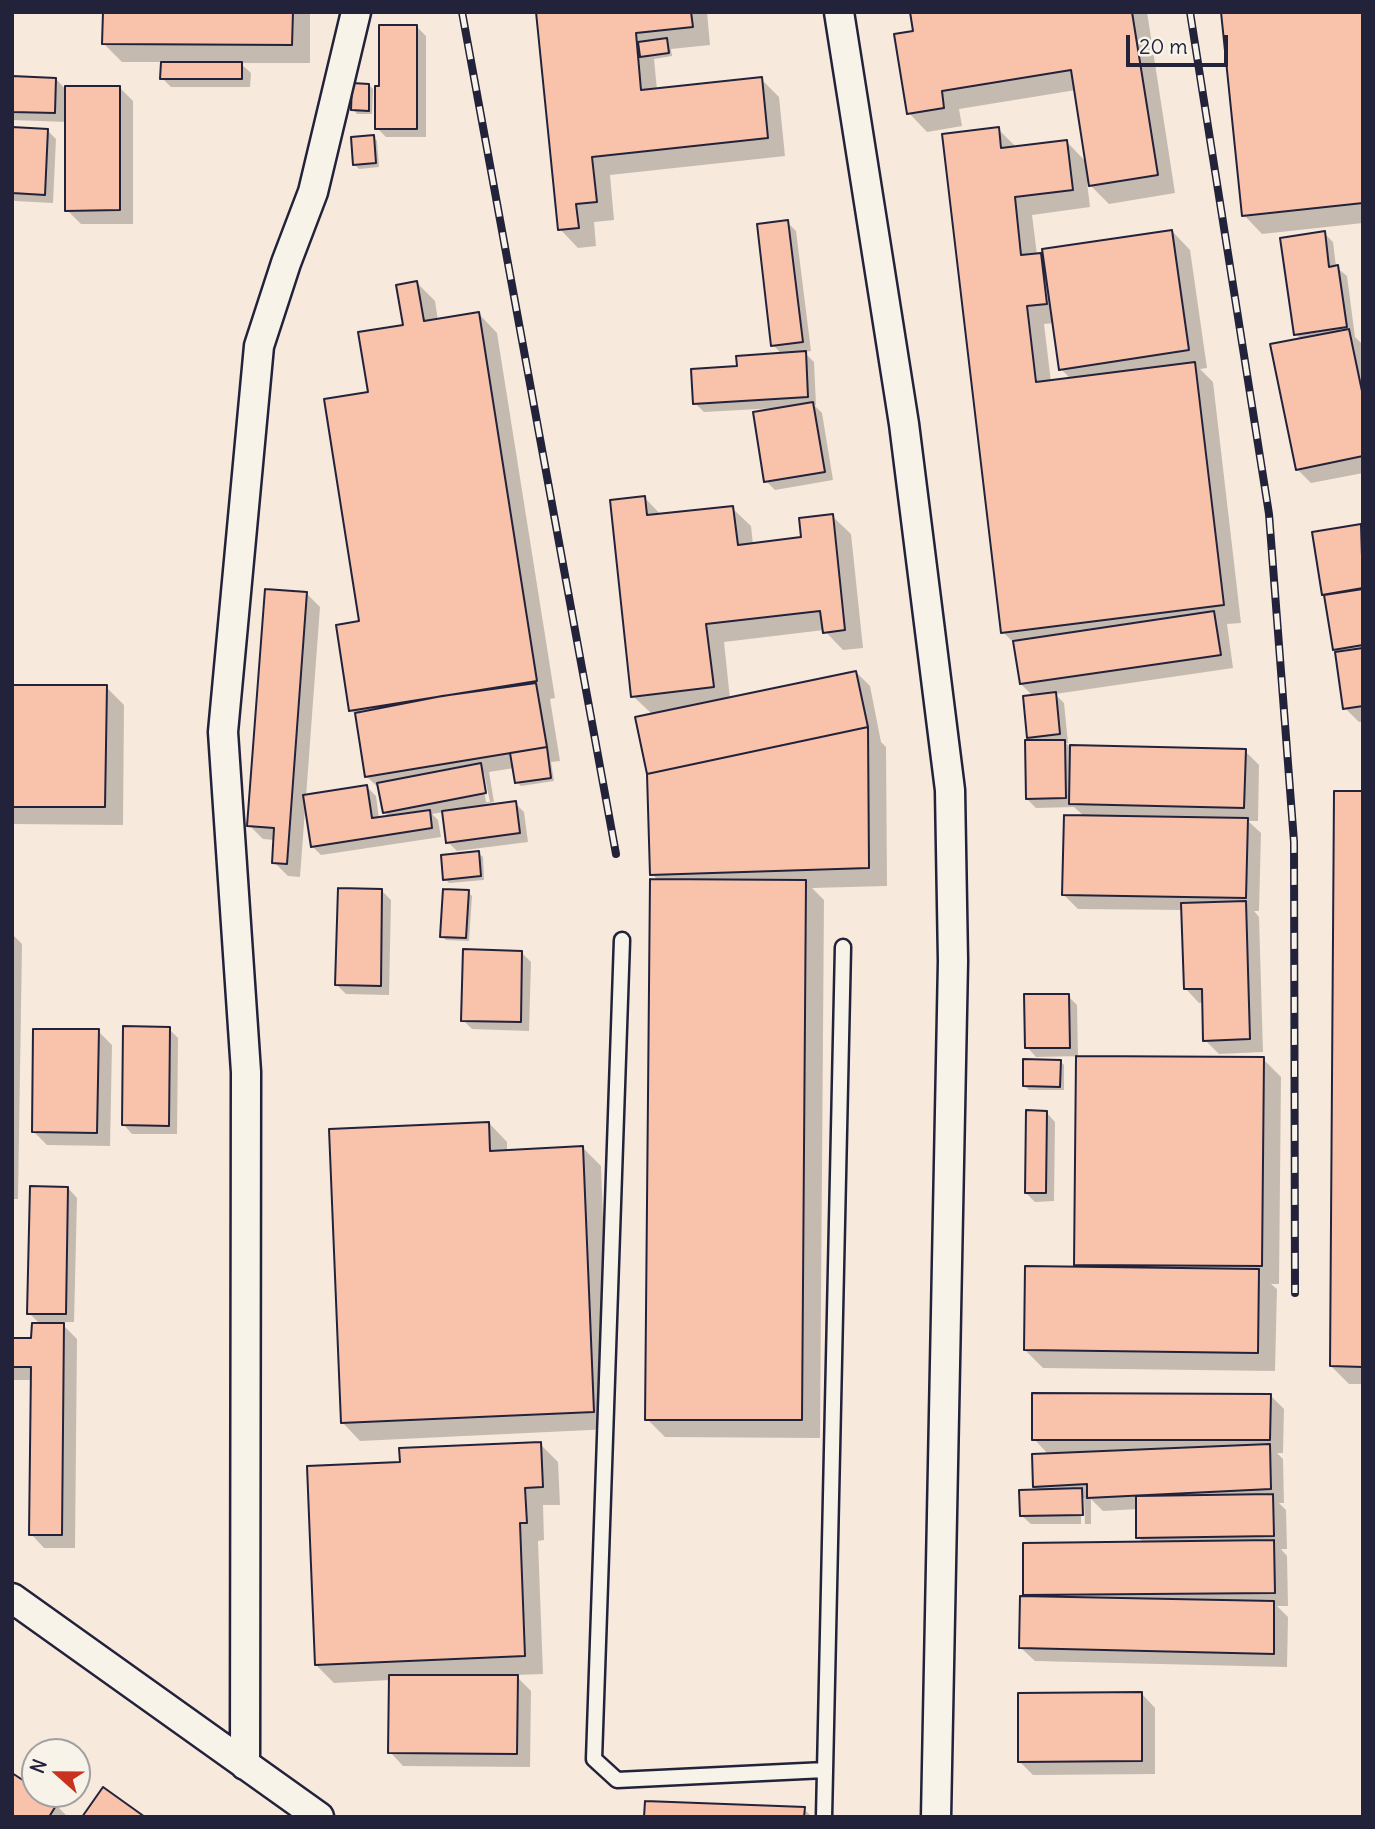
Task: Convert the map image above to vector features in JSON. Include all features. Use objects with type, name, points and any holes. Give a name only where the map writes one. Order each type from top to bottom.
[{"type":"street","points":[[245,1765],[246,1072],[223,732],[259,346],[313,192],[356,12]]},
{"type":"street","points":[[839,12],[904,424],[950,790],[953,961],[936,1817]]},
{"type":"street","points":[[12,1598],[319,1817]]},
{"type":"lane","points":[[622,940],[594,1759],[617,1780],[825,1770]]},
{"type":"lane","points":[[824,1817],[843,947]]},
{"type":"building","points":[[103,12],[293,12],[292,45],[102,44]]},
{"type":"building","points":[[536,12],[691,12],[693,27],[636,33],[641,90],[762,77],[768,138],[592,157],[597,202],[576,204],[579,228],[558,230]]},
{"type":"building","points":[[910,12],[1132,12],[1158,175],[1089,186],[1071,70],[942,91],[944,108],[907,114],[894,34],[913,31]]},
{"type":"building","points":[[1221,12],[1363,12],[1363,203],[1242,216]]},
{"type":"building","points":[[379,25],[417,25],[417,129],[375,129],[375,86],[379,86]]},
{"type":"building","points":[[667,38],[669,53],[640,57],[638,42]]},
{"type":"building","points":[[161,62],[242,62],[242,79],[160,79]]},
{"type":"building","points":[[12,76],[56,78],[55,113],[12,112]]},
{"type":"building","points":[[352,83],[369,84],[369,111],[351,110]]},
{"type":"building","points":[[65,86],[120,86],[120,210],[65,211]]},
{"type":"building","points":[[12,127],[48,129],[45,195],[12,193]]},
{"type":"building","points":[[999,127],[1001,148],[1067,140],[1073,190],[1015,197],[1021,255],[1041,253],[1047,304],[1027,306],[1036,382],[1195,362],[1224,605],[1001,633],[942,134]]},
{"type":"building","points":[[374,135],[376,163],[353,165],[351,137]]},
{"type":"building","points":[[788,220],[803,342],[771,346],[757,224]]},
{"type":"building","points":[[1172,230],[1189,350],[1059,370],[1042,249]]},
{"type":"building","points":[[1325,231],[1329,267],[1338,265],[1347,327],[1294,335],[1280,238]]},
{"type":"building","points":[[417,281],[424,321],[479,312],[537,681],[349,711],[336,625],[359,621],[324,399],[368,392],[358,332],[403,325],[396,285]]},
{"type":"building","points":[[1349,329],[1363,396],[1363,456],[1296,470],[1270,344]]},
{"type":"building","points":[[806,351],[808,397],[693,404],[691,369],[737,366],[736,356]]},
{"type":"building","points":[[813,402],[825,472],[764,482],[753,412]]},
{"type":"building","points":[[645,496],[647,515],[733,506],[738,545],[801,537],[799,518],[833,514],[845,630],[823,633],[820,611],[706,624],[714,687],[631,697],[610,500]]},
{"type":"building","points":[[1361,524],[1363,588],[1322,595],[1312,532]]},
{"type":"building","points":[[265,589],[307,592],[287,864],[272,863],[274,828],[247,826]]},
{"type":"building","points":[[1363,589],[1363,645],[1333,650],[1324,595]]},
{"type":"building","points":[[1214,611],[1221,655],[1020,684],[1013,641]]},
{"type":"building","points":[[1363,648],[1363,706],[1343,709],[1335,652]]},
{"type":"building","points":[[856,671],[868,727],[647,774],[635,717]]},
{"type":"building","points":[[536,683],[547,747],[365,777],[355,713],[442,696]]},
{"type":"building","points":[[12,685],[107,685],[105,807],[12,807]]},
{"type":"building","points":[[1056,692],[1060,734],[1027,738],[1023,696]]},
{"type":"building","points":[[868,727],[869,868],[650,875],[647,774]]},
{"type":"building","points":[[1025,740],[1065,740],[1066,798],[1026,799]]},
{"type":"building","points":[[1070,745],[1246,749],[1244,808],[1069,804]]},
{"type":"building","points":[[547,747],[551,778],[515,783],[510,753]]},
{"type":"building","points":[[481,763],[486,793],[383,813],[377,783]]},
{"type":"building","points":[[367,785],[372,818],[430,810],[432,828],[311,847],[303,795]]},
{"type":"building","points":[[1334,791],[1363,791],[1363,1367],[1330,1366]]},
{"type":"building","points":[[516,801],[520,833],[446,843],[442,811]]},
{"type":"building","points":[[1064,815],[1248,818],[1246,898],[1062,895]]},
{"type":"building","points":[[479,851],[481,876],[443,880],[441,855]]},
{"type":"building","points":[[650,879],[806,880],[802,1420],[645,1420]]},
{"type":"building","points":[[338,888],[382,889],[381,986],[335,985]]},
{"type":"building","points":[[443,889],[469,890],[466,938],[440,937]]},
{"type":"building","points":[[1246,901],[1250,1039],[1203,1041],[1202,989],[1184,989],[1181,903]]},
{"type":"building","points":[[463,949],[522,951],[521,1022],[461,1021]]},
{"type":"building","points":[[1024,994],[1069,994],[1070,1048],[1025,1048]]},
{"type":"building","points":[[123,1026],[170,1027],[169,1126],[122,1125]]},
{"type":"building","points":[[33,1029],[99,1029],[97,1133],[32,1132]]},
{"type":"building","points":[[1076,1056],[1264,1057],[1262,1266],[1074,1265]]},
{"type":"building","points":[[1023,1059],[1061,1060],[1060,1087],[1023,1086]]},
{"type":"building","points":[[1026,1110],[1047,1111],[1046,1193],[1025,1193]]},
{"type":"building","points":[[489,1122],[490,1151],[583,1146],[594,1412],[341,1423],[329,1129]]},
{"type":"building","points":[[30,1186],[68,1187],[66,1314],[27,1314]]},
{"type":"building","points":[[1025,1266],[1259,1269],[1258,1353],[1024,1350]]},
{"type":"building","points":[[32,1323],[64,1323],[62,1535],[29,1535],[31,1367],[12,1367],[12,1338],[31,1338]]},
{"type":"building","points":[[1032,1393],[1271,1394],[1270,1440],[1032,1440]]},
{"type":"building","points":[[541,1442],[543,1487],[525,1488],[527,1523],[520,1523],[525,1656],[315,1665],[307,1466],[400,1462],[399,1448]]},
{"type":"building","points":[[1270,1444],[1271,1489],[1087,1498],[1087,1484],[1033,1487],[1032,1454]]},
{"type":"building","points":[[1082,1488],[1083,1515],[1020,1516],[1019,1490]]},
{"type":"building","points":[[1273,1494],[1274,1536],[1136,1538],[1136,1496]]},
{"type":"building","points":[[1274,1540],[1275,1593],[1023,1595],[1023,1543]]},
{"type":"building","points":[[1020,1596],[1274,1601],[1274,1654],[1019,1648]]},
{"type":"building","points":[[389,1675],[518,1675],[517,1754],[388,1753]]},
{"type":"building","points":[[1142,1692],[1142,1761],[1018,1762],[1018,1693]]},
{"type":"building","points":[[12,1773],[21,1779],[21,1808],[55,1808],[49,1817],[12,1817]]},
{"type":"building","points":[[103,1787],[145,1817],[82,1817],[91,1808]]},
{"type":"building","points":[[645,1801],[805,1807],[804,1817],[644,1817]]},
{"type":"railway","points":[[462,12],[616,854]]},
{"type":"railway","points":[[1190,12],[1269,514],[1294,842],[1295,1293]]}]
